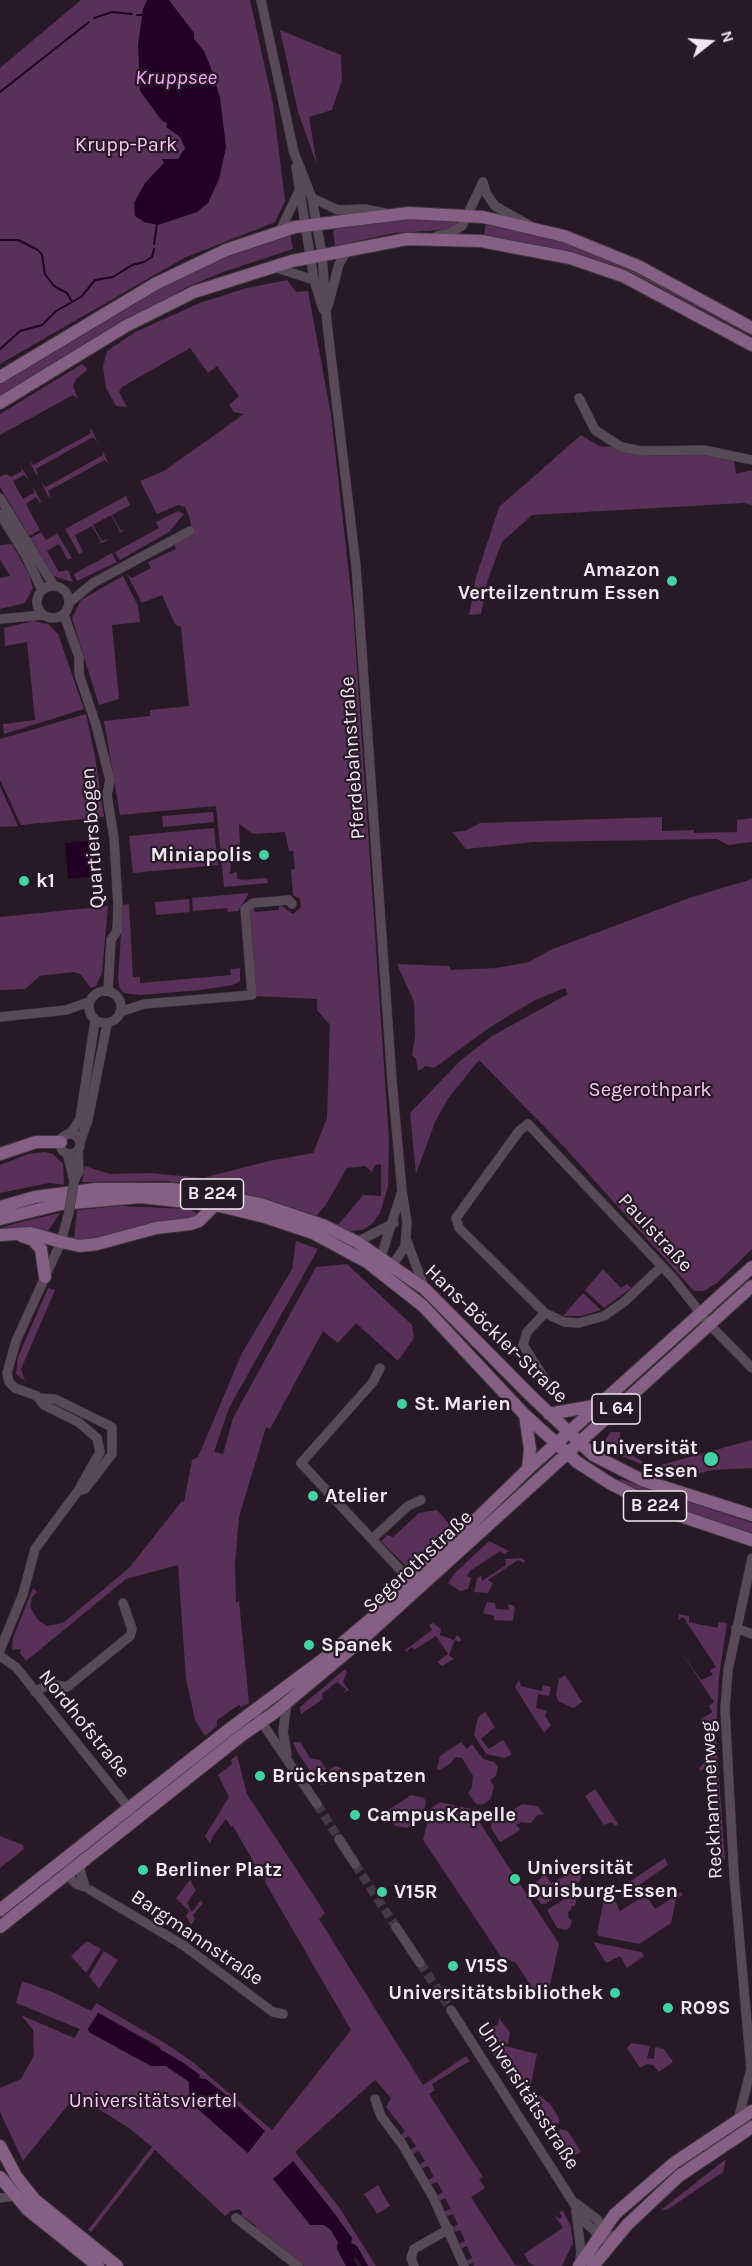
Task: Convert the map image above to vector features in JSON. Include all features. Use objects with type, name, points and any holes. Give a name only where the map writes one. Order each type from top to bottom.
[{"type":"main road","points":[[0,377],[170,277],[226,250],[280,231],[391,214],[467,215],[533,227],[585,243],[631,262],[752,328]]},
{"type":"main road","points":[[0,403],[164,306],[215,284],[272,266],[349,248],[396,240],[423,238],[499,243],[581,262],[623,276],[752,345]]},
{"type":"main road","points":[[0,1154],[36,1142],[65,1138]]},
{"type":"main road","name":"Hans-Böckler-Straße","points":[[4,1204],[35,1197],[96,1189],[172,1189],[218,1195],[270,1207],[325,1226],[357,1242],[384,1267],[441,1323],[525,1415],[557,1443]]},
{"type":"main road","name":"Hans-Böckler-Straße","points":[[0,1220],[51,1206],[97,1199],[140,1197],[215,1205],[289,1224],[338,1245],[425,1289],[579,1442]]},
{"type":"main road","points":[[6,1234],[31,1233],[80,1246],[97,1244],[156,1228],[190,1224],[199,1221],[215,1205]]},
{"type":"main road","points":[[6,1234],[33,1240],[41,1249],[45,1277]]},
{"type":"main road","name":"L 64","points":[[706,1319],[752,1267]]},
{"type":"main road","name":"L 64","points":[[706,1319],[752,1286]]},
{"type":"main road","name":"Segerothstraße","points":[[0,1910],[68,1857],[133,1813],[258,1716],[409,1584],[557,1443],[706,1319]]},
{"type":"main road","name":"Segerothstraße","points":[[258,1716],[287,1702],[408,1600],[579,1442],[706,1319]]},
{"type":"main road","points":[[549,1414],[600,1405]]},
{"type":"main road","points":[[525,1415],[530,1449],[528,1469]]},
{"type":"main road","name":"B 224","points":[[579,1442],[593,1455],[642,1480],[752,1515]]},
{"type":"main road","name":"B 224","points":[[557,1443],[594,1473],[637,1498],[666,1511],[752,1540]]},
{"type":"main road","name":"Segerothstraße","points":[[0,1927],[82,1862],[133,1813]]},
{"type":"main road","points":[[579,2266],[602,2234],[650,2183],[674,2163],[752,2111]]},
{"type":"main road","points":[[593,2266],[619,2234],[679,2176],[752,2127]]},
{"type":"main road","points":[[1,2151],[24,2187],[42,2207],[117,2266]]},
{"type":"main road","points":[[0,2177],[14,2196],[42,2222],[98,2266]]},
{"type":"main road","points":[[647,2205],[645,2196],[650,2183]]},
{"type":"street","name":"Pferdebahnstraße","points":[[261,0],[293,150],[299,191],[311,225],[327,308],[356,566],[402,1191],[407,1239],[425,1289]]},
{"type":"street","name":"Pferdebahnstraße","points":[[293,150],[312,198],[311,225]]},
{"type":"street","points":[[423,238],[454,231],[462,226],[483,182],[486,193],[495,206],[533,227]]},
{"type":"street","points":[[280,231],[299,191]]},
{"type":"street","points":[[312,198],[333,209],[365,209],[391,214]]},
{"type":"street","name":"Pferdebahnstraße","points":[[327,308],[333,294],[338,267],[349,248]]},
{"type":"street","name":"Pferdebahnstraße","points":[[316,256],[314,280],[327,323]]},
{"type":"street","points":[[272,266],[314,280]]},
{"type":"street","points":[[579,398],[595,430],[621,447],[641,451],[706,450],[752,460]]},
{"type":"street","points":[[0,498],[54,586],[65,591],[93,583],[190,531]]},
{"type":"street","points":[[0,514],[26,556],[42,590]]},
{"type":"street","points":[[0,619],[43,615],[55,618],[64,615],[70,603],[93,583]]},
{"type":"street","points":[[43,615],[37,606],[38,597],[42,590],[54,586]]},
{"type":"street","points":[[65,591],[70,603]]},
{"type":"street","points":[[15,616],[37,606]]},
{"type":"street","name":"Quartiersbogen","points":[[64,615],[79,657],[79,674],[96,723],[110,780],[107,795],[114,838],[118,906],[117,931],[111,940],[108,991]]},
{"type":"street","points":[[120,1012],[144,1004],[252,994],[245,909],[252,903],[289,900],[292,904]]},
{"type":"street","points":[[0,1017],[66,1010],[89,1002],[96,993],[108,991],[119,999],[144,1004]]},
{"type":"street","points":[[78,1491],[85,1489],[112,1454],[112,1426],[55,1399],[38,1398],[15,1388],[9,1382],[7,1373],[12,1351],[61,1242],[74,1182],[80,1172],[79,1146],[88,1120],[107,1024],[116,1019],[120,1012],[119,999]]},
{"type":"street","points":[[74,1182],[67,1154],[62,1150],[65,1138],[80,1119],[92,1017],[89,1002]]},
{"type":"street","points":[[66,1010],[107,1024]]},
{"type":"street","name":"Paulstraße","points":[[545,1313],[457,1223],[458,1213],[519,1131],[528,1124],[662,1266],[706,1319],[752,1368]]},
{"type":"street","points":[[65,1138],[79,1146]]},
{"type":"street","points":[[67,1154],[79,1146]]},
{"type":"street","name":"Pferdebahnstraße","points":[[384,1267],[402,1191]]},
{"type":"street","points":[[357,1242],[394,1223]]},
{"type":"street","points":[[384,1267],[407,1239]]},
{"type":"street","points":[[553,1392],[523,1345],[527,1332],[545,1313],[556,1321],[573,1323],[604,1316],[624,1302],[662,1266]]},
{"type":"street","points":[[380,1368],[373,1382],[301,1463],[406,1576],[409,1584],[408,1600]]},
{"type":"street","points":[[0,1650],[23,1594],[35,1549],[78,1491],[98,1456],[99,1441],[78,1422],[44,1405],[38,1398]]},
{"type":"street","points":[[372,1539],[408,1506],[421,1500]]},
{"type":"street","name":"Reckhammerweg","points":[[738,2120],[752,2070],[749,2009],[735,1876],[725,1708],[728,1670],[752,1558]]},
{"type":"street","points":[[35,1692],[50,1684],[68,1687],[130,1636],[132,1629],[123,1603]]},
{"type":"street","points":[[736,1628],[752,1634]]},
{"type":"street","name":"Nordhofstraße","points":[[0,1656],[12,1662],[133,1813]]},
{"type":"street","points":[[287,1702],[283,1732],[290,1762]]},
{"type":"street","points":[[258,1716],[317,1804]]},
{"type":"street","points":[[339,1839],[355,1864]]},
{"type":"street","points":[[68,1857],[67,1874],[75,1884],[85,1887],[80,1870],[82,1862]]},
{"type":"street","name":"Bargmannstraße","points":[[90,1890],[183,1945],[273,2012],[283,2014]]},
{"type":"street","points":[[396,1927],[420,1963]]},
{"type":"street","name":"Universitätsstraße","points":[[451,2010],[575,2203],[602,2234]]},
{"type":"street","points":[[375,2099],[381,2116],[419,2170],[449,2229],[464,2266]]},
{"type":"street","points":[[0,2198],[14,2196]]},
{"type":"street","name":"Universitätsstraße","points":[[575,2203],[580,2245],[579,2266]]},
{"type":"street","points":[[236,2218],[298,2266]]},
{"type":"street","points":[[414,2266],[411,2258],[414,2249],[449,2229]]},
{"type":"street","points":[[602,2253],[602,2234],[619,2234]]},
{"type":"green space","name":"Krupp-Park","points":[[81,0],[250,0],[273,104],[285,201],[275,222],[184,258],[0,364],[0,68]]},
{"type":"green space","points":[[280,30],[341,55],[342,80],[332,110],[309,117],[317,165],[298,112]]},
{"type":"green space","points":[[427,217],[461,221],[444,230],[394,233],[335,246],[333,231],[339,227]]},
{"type":"green space","points":[[486,222],[534,232],[618,261],[752,333],[752,336],[625,269],[559,251],[484,236]]},
{"type":"green space","points":[[290,233],[293,249],[223,272],[185,288],[0,397],[0,384],[117,311],[210,261]]},
{"type":"green space","points":[[287,280],[296,292],[308,291],[331,415],[353,610],[389,1140],[388,1187],[380,1213],[372,1224],[362,1230],[350,1231],[338,1225],[363,1195],[381,1196],[381,1164],[375,1165],[372,1172],[365,1166],[347,1168],[325,1206],[316,1216],[264,1198],[206,1186],[166,1181],[82,1182],[85,1166],[110,1174],[149,1173],[203,1178],[269,1161],[313,1153],[327,1118],[330,1025],[317,1010],[317,999],[255,996],[248,912],[254,907],[255,912],[279,910],[279,904],[293,914],[301,907],[300,899],[293,895],[291,870],[295,869],[293,851],[289,851],[285,832],[253,834],[239,824],[238,853],[240,860],[231,859],[230,874],[237,872],[237,878],[241,880],[267,878],[268,883],[224,887],[216,806],[120,815],[104,721],[150,716],[150,710],[189,706],[181,627],[175,624],[162,595],[142,603],[127,574],[132,578],[151,568],[148,562],[176,549],[173,542],[192,531],[189,516],[185,507],[178,505],[157,514],[140,481],[164,471],[244,414],[234,412],[229,405],[239,396],[217,366],[208,373],[190,348],[122,387],[119,392],[127,407],[116,406],[106,388],[103,367],[107,351],[135,332],[202,302],[247,288]]},
{"type":"green space","points":[[82,364],[87,368],[86,371],[76,379],[73,386],[78,399],[73,395],[0,435],[0,414]]},
{"type":"green space","points":[[90,427],[98,442],[93,437],[36,469],[38,475],[36,474],[29,460],[33,465],[91,433]]},
{"type":"green space","points":[[581,435],[599,446],[712,454],[734,459],[736,474],[752,470],[752,505],[744,503],[532,515],[502,542],[488,579],[481,614],[469,615],[476,577],[499,507]]},
{"type":"green space","points":[[102,449],[109,465],[105,460],[48,491],[51,497],[48,496],[41,482],[46,487],[103,455]]},
{"type":"green space","points":[[20,465],[29,480],[24,475],[13,481],[23,499],[34,493],[33,487],[41,501],[40,503],[36,497],[26,504],[40,530],[29,536],[0,487],[0,477],[6,474],[11,477],[22,471]]},
{"type":"green space","points":[[126,496],[130,505],[112,515],[121,531],[127,529],[115,535],[120,532],[111,515],[93,525],[102,541],[108,539],[106,541],[96,545],[101,542],[92,526],[75,535],[83,552],[79,554],[65,529]]},
{"type":"green space","points":[[178,511],[184,514],[169,532],[120,560],[115,552],[159,528],[156,522]]},
{"type":"green space","points":[[54,528],[72,558],[68,560],[59,544],[47,551],[59,572],[68,570],[73,582],[53,576],[30,538],[41,532],[46,540],[57,534]]},
{"type":"green space","points":[[12,544],[29,574],[33,588],[25,603],[0,609],[0,578],[10,576],[0,560],[0,545]]},
{"type":"green space","points":[[112,553],[117,562],[77,581],[74,574]]},
{"type":"green space","points":[[123,576],[138,606],[140,622],[112,625],[119,699],[99,705],[72,618],[81,600]]},
{"type":"green space","points":[[33,621],[48,624],[58,634],[84,709],[4,734],[3,724],[35,720],[27,642],[5,646],[4,628]]},
{"type":"green space","points":[[86,714],[104,817],[21,825],[0,780],[0,739]]},
{"type":"green space","points":[[0,786],[18,826],[0,827]]},
{"type":"green space","points":[[213,812],[214,822],[163,827],[162,816]]},
{"type":"green space","points":[[662,817],[662,831],[694,830],[694,833],[737,832],[737,820],[752,818],[752,842],[728,845],[717,839],[534,842],[466,849],[452,832],[465,831],[480,823]]},
{"type":"green space","points":[[214,828],[218,865],[133,873],[129,836]]},
{"type":"green space","name":"Segerothpark","points":[[752,879],[752,1249],[717,1283],[704,1291],[694,1291],[565,1148],[479,1060],[447,1100],[435,1122],[416,1174],[410,1113],[461,1060],[492,1036],[568,994],[565,988],[535,1000],[489,1028],[434,1068],[426,1066],[418,1071],[416,1059],[412,1055],[415,1036],[414,1002],[397,964],[449,966],[451,970],[496,968],[529,962],[550,950],[689,898]]},
{"type":"green space","points":[[249,893],[238,911],[228,912],[227,908],[193,911],[192,898]]},
{"type":"green space","points":[[189,899],[190,912],[156,915],[155,902]]},
{"type":"green space","points":[[129,904],[133,977],[140,977],[140,983],[231,975],[230,969],[240,968],[240,981],[233,985],[200,990],[140,995],[124,993],[119,987],[118,979],[123,905]]},
{"type":"green space","points":[[108,906],[102,973],[96,986],[91,988],[80,974],[74,972],[40,976],[25,989],[0,990],[0,917]]},
{"type":"green space","points":[[45,1152],[53,1154],[63,1164],[64,1185],[49,1183],[0,1193],[0,1165],[28,1154]]},
{"type":"green space","points":[[118,1206],[190,1209],[198,1214],[192,1219],[93,1241],[74,1238],[77,1210]]},
{"type":"green space","points":[[60,1213],[46,1234],[0,1231],[0,1228]]},
{"type":"green space","points":[[296,1241],[318,1249],[229,1408],[214,1452],[223,1454],[233,1418],[316,1267],[347,1264],[412,1325],[414,1338],[398,1361],[356,1323],[338,1343],[323,1331],[270,1429],[266,1427],[239,1517],[235,1564],[236,1603],[239,1601],[249,1703],[241,1707],[239,1705],[217,1720],[217,1726],[205,1736],[195,1720],[186,1679],[178,1565],[126,1579],[26,1661],[20,1653],[21,1649],[12,1650],[13,1638],[33,1588],[37,1592],[32,1597],[30,1607],[38,1620],[47,1626],[63,1623],[129,1568],[182,1501],[184,1502],[192,1460],[198,1457],[242,1353],[292,1269]]},
{"type":"green space","points":[[603,1269],[621,1288],[627,1284],[631,1288],[604,1308],[585,1290]]},
{"type":"green space","points":[[48,1288],[55,1290],[21,1369],[25,1381],[16,1374],[18,1357]]},
{"type":"green space","points":[[583,1293],[601,1310],[581,1316],[563,1316]]},
{"type":"green space","points":[[611,1432],[620,1432],[620,1446],[631,1446],[631,1455],[653,1467],[752,1440],[752,1468],[712,1470],[677,1479],[607,1450],[604,1441]]},
{"type":"green space","points":[[620,1479],[752,1523],[752,1535],[675,1509],[618,1482]]},
{"type":"green space","points":[[437,1510],[450,1525],[449,1529],[407,1567],[381,1541],[387,1535],[393,1537],[419,1513]]},
{"type":"green space","points":[[489,1541],[509,1551],[505,1554],[500,1551],[470,1571],[467,1576],[471,1578],[468,1589],[460,1591],[448,1583],[454,1574]]},
{"type":"green space","points":[[522,1558],[525,1561],[524,1563],[518,1560],[488,1580],[493,1583],[488,1593],[474,1592],[477,1579],[481,1575],[482,1581],[506,1565],[505,1559]]},
{"type":"green space","points":[[487,1602],[495,1603],[496,1609],[509,1610],[508,1604],[515,1606],[513,1621],[494,1620],[494,1616],[483,1613]]},
{"type":"green space","points":[[679,1614],[689,1616],[689,1622],[717,1628],[719,1622],[727,1623],[719,1677],[716,1736],[725,1861],[715,1845],[715,1841],[720,1837],[707,1816],[715,1810],[713,1806],[715,1795],[707,1782],[712,1778],[706,1768],[700,1771],[699,1768],[710,1757],[712,1752],[709,1745],[714,1742],[700,1720],[712,1712],[709,1706],[714,1702],[681,1652],[701,1680],[713,1675],[710,1670],[716,1667],[683,1617],[678,1620]]},
{"type":"green space","points":[[433,1623],[441,1629],[440,1635],[454,1640],[457,1635],[461,1639],[460,1642],[455,1640],[449,1655],[454,1659],[442,1666],[437,1662],[448,1654],[436,1636],[414,1650],[412,1647],[407,1651],[408,1654],[405,1650],[432,1630],[429,1625]]},
{"type":"green space","points":[[345,1669],[347,1672],[343,1682],[349,1690],[344,1693],[346,1689],[337,1682],[322,1694],[323,1699],[301,1714],[300,1707]]},
{"type":"green space","points":[[565,1675],[582,1702],[573,1708],[558,1701],[556,1695],[559,1679]]},
{"type":"green space","points":[[519,1680],[521,1686],[542,1691],[543,1685],[551,1687],[549,1696],[538,1694],[536,1708],[547,1711],[545,1716],[551,1725],[544,1733],[515,1687]]},
{"type":"green space","points":[[485,1712],[495,1727],[481,1739],[489,1749],[503,1740],[512,1754],[505,1758],[486,1754],[474,1735],[478,1717]]},
{"type":"green space","points":[[293,1742],[300,1742],[310,1758],[320,1760],[327,1771],[335,1766],[341,1768],[339,1775],[323,1785],[319,1784]]},
{"type":"green space","points":[[461,1742],[467,1749],[472,1744],[483,1759],[494,1762],[498,1767],[496,1776],[490,1780],[494,1786],[491,1799],[482,1805],[476,1804],[468,1793],[472,1787],[473,1776],[462,1758],[455,1757],[451,1763],[440,1770],[437,1769],[440,1756]]},
{"type":"green space","name":"Universitätsviertel","points":[[237,1755],[247,1794],[325,1913],[319,1919],[423,2085],[466,2056],[470,2061],[432,2084],[435,2090],[429,2094],[483,2177],[479,2179],[485,2188],[471,2197],[515,2265],[525,2266],[474,2266],[473,2263],[466,2265],[465,2261],[472,2258],[467,2246],[460,2249],[458,2244],[465,2241],[460,2230],[454,2232],[452,2228],[458,2225],[453,2214],[447,2216],[444,2212],[451,2209],[445,2198],[439,2201],[437,2196],[443,2192],[437,2182],[430,2185],[428,2180],[434,2177],[428,2166],[421,2169],[419,2165],[425,2161],[419,2151],[412,2154],[410,2150],[416,2146],[409,2136],[402,2140],[400,2136],[405,2131],[386,2107],[391,2098],[375,2080],[295,2152],[339,2207],[376,2266],[368,2266],[357,2246],[351,2243],[352,2238],[334,2213],[293,2162],[274,2180],[310,2225],[324,2225],[330,2229],[338,2241],[337,2249],[346,2266],[304,2266],[256,2229],[256,2226],[245,2218],[241,2218],[242,2212],[239,2209],[225,2216],[155,2150],[91,2232],[88,2230],[152,2147],[129,2128],[76,2095],[23,2161],[0,2112],[0,2088],[21,2079],[34,2055],[33,2030],[21,2015],[74,2038],[80,2029],[16,2003],[22,1981],[55,1993],[91,2011],[96,2003],[165,2043],[194,2063],[272,2130],[351,2030],[265,1882],[266,1877],[263,1879],[233,1826],[231,1827],[226,1819],[210,1844],[205,1836],[229,1797],[218,1775],[232,1764],[231,1760]],"holes":[[[99,2013],[160,2047],[161,2052],[201,2079],[206,2079],[241,2109],[248,2153],[190,2102],[189,2081],[166,2066],[161,2064],[151,2066],[89,2032]]]},
{"type":"green space","points":[[595,1789],[618,1824],[615,1826],[612,1822],[604,1825],[585,1796]]},
{"type":"green space","points":[[411,1795],[424,1798],[426,1802],[422,1819],[407,1828],[395,1826],[388,1810]]},
{"type":"green space","points":[[440,1802],[471,1809],[559,1944],[548,1994],[534,1991],[516,1963],[501,1957],[423,1840],[431,1808]]},
{"type":"green space","points":[[522,1804],[537,1806],[544,1814],[537,1815],[531,1823],[521,1822],[516,1825],[520,1829],[500,1842],[491,1828],[494,1814],[504,1816]]},
{"type":"green space","points":[[0,1836],[23,1845],[24,1849],[0,1868]]},
{"type":"green space","points":[[665,1858],[668,1865],[639,1885],[655,1909],[681,1892],[683,1895],[676,1899],[671,1923],[639,1944],[599,1936],[597,1933],[604,1899],[612,1894],[620,1911],[639,1899],[626,1884]]},
{"type":"green space","points":[[579,1869],[582,1873],[580,1881],[545,1904],[541,1904],[530,1888],[545,1874],[551,1883]]},
{"type":"green space","points":[[190,1880],[196,1890],[187,1903],[192,1912],[201,1900],[203,1903],[193,1915],[195,1919],[191,1925],[186,1916],[189,1911],[176,1898]]},
{"type":"green space","points":[[571,1895],[577,1896],[575,1906],[571,1906],[572,1909],[568,1912],[569,1919],[572,1920],[570,1927],[566,1930],[557,1928],[547,1910]]},
{"type":"green space","points":[[87,1941],[101,1949],[86,1973],[71,1956]]},
{"type":"green space","points":[[593,1942],[641,1952],[644,1956],[627,1968],[620,1956],[606,1963]]},
{"type":"green space","points":[[104,1951],[118,1960],[99,1989],[89,1976]]},
{"type":"green space","points":[[499,2018],[510,2033],[508,2044],[495,2041],[487,2044],[479,2036],[498,2024]]},
{"type":"green space","points":[[631,2043],[650,2046],[647,2058],[654,2059],[655,2047],[664,2049],[673,2062],[659,2072],[653,2065],[647,2064],[640,2068],[627,2048]]},
{"type":"green space","points":[[502,2045],[537,2054],[528,2099],[524,2101],[492,2052]]},
{"type":"green space","points":[[536,2092],[551,2105],[559,2118],[559,2123],[550,2128],[547,2128],[533,2106]]},
{"type":"green space","points":[[561,2129],[568,2131],[581,2152],[576,2155],[558,2150],[552,2138],[554,2132]]},
{"type":"green space","points":[[726,2159],[723,2172],[667,2210],[661,2210]]},
{"type":"green space","points":[[378,2185],[390,2206],[377,2214],[364,2194]]},
{"type":"green space","points":[[563,2211],[571,2227],[573,2243],[562,2266],[535,2266],[529,2263],[524,2254],[563,2228],[554,2215],[560,2219],[562,2217],[559,2212]]},
{"type":"water","name":"Kruppsee","points":[[147,0],[169,0],[194,33],[194,39],[204,51],[220,98],[226,147],[219,179],[208,203],[197,212],[158,225],[144,222],[135,216],[134,203],[145,183],[164,163],[162,159],[178,159],[185,148],[180,137],[166,127],[167,123],[162,121],[140,91],[138,45],[143,9]]},
{"type":"water","points":[[95,840],[99,876],[68,879],[65,843]]},
{"type":"water","points":[[98,2013],[182,2062],[200,2075],[199,2078],[206,2079],[226,2095],[265,2131],[248,2153],[190,2102],[189,2082],[166,2066],[151,2066],[89,2032],[88,2029]]},
{"type":"water","points":[[293,2161],[352,2238],[351,2243],[357,2246],[368,2266],[362,2266],[356,2257],[353,2259],[357,2266],[346,2266],[337,2249],[338,2242],[330,2229],[324,2225],[311,2225],[273,2179]]},
{"type":"waterway","points":[[94,18],[112,12],[132,14]]},
{"type":"waterway","points":[[137,15],[142,15]]},
{"type":"waterway","points":[[0,92],[89,22]]},
{"type":"waterway","points":[[154,244],[157,224]]},
{"type":"waterway","points":[[0,240],[18,240],[38,250],[42,255],[45,274],[54,286],[67,293],[72,302]]},
{"type":"waterway","points":[[0,349],[20,331],[42,325],[56,311],[81,297],[95,280],[113,277],[132,265],[144,262],[152,257],[154,249]]},
{"type":"tunnel","points":[[317,1804],[339,1839]]},
{"type":"tunnel","points":[[355,1864],[396,1927]]},
{"type":"tunnel","points":[[420,1963],[451,2010]]},
{"type":"place","name":"Amazon Verteilzentrum Essen","points":[[672,581]]},
{"type":"place","name":"Miniapolis","points":[[264,855]]},
{"type":"place","name":"k1","points":[[24,881]]},
{"type":"place","name":"St. Marien","points":[[402,1404]]},
{"type":"place","name":"Universität Essen","points":[[711,1459]]},
{"type":"place","name":"Atelier","points":[[313,1496]]},
{"type":"place","name":"Spanek","points":[[309,1645]]},
{"type":"place","name":"Brückenspatzen","points":[[260,1776]]},
{"type":"place","name":"CampusKapelle","points":[[355,1815]]},
{"type":"place","name":"Berliner Platz","points":[[143,1870]]},
{"type":"place","name":"Universität Duisburg-Essen","points":[[515,1879]]},
{"type":"place","name":"V15R","points":[[382,1892]]},
{"type":"place","name":"V15S","points":[[453,1966]]},
{"type":"place","name":"Universitätsbibliothek","points":[[615,1993]]},
{"type":"place","name":"R09S","points":[[668,2008]]}]
